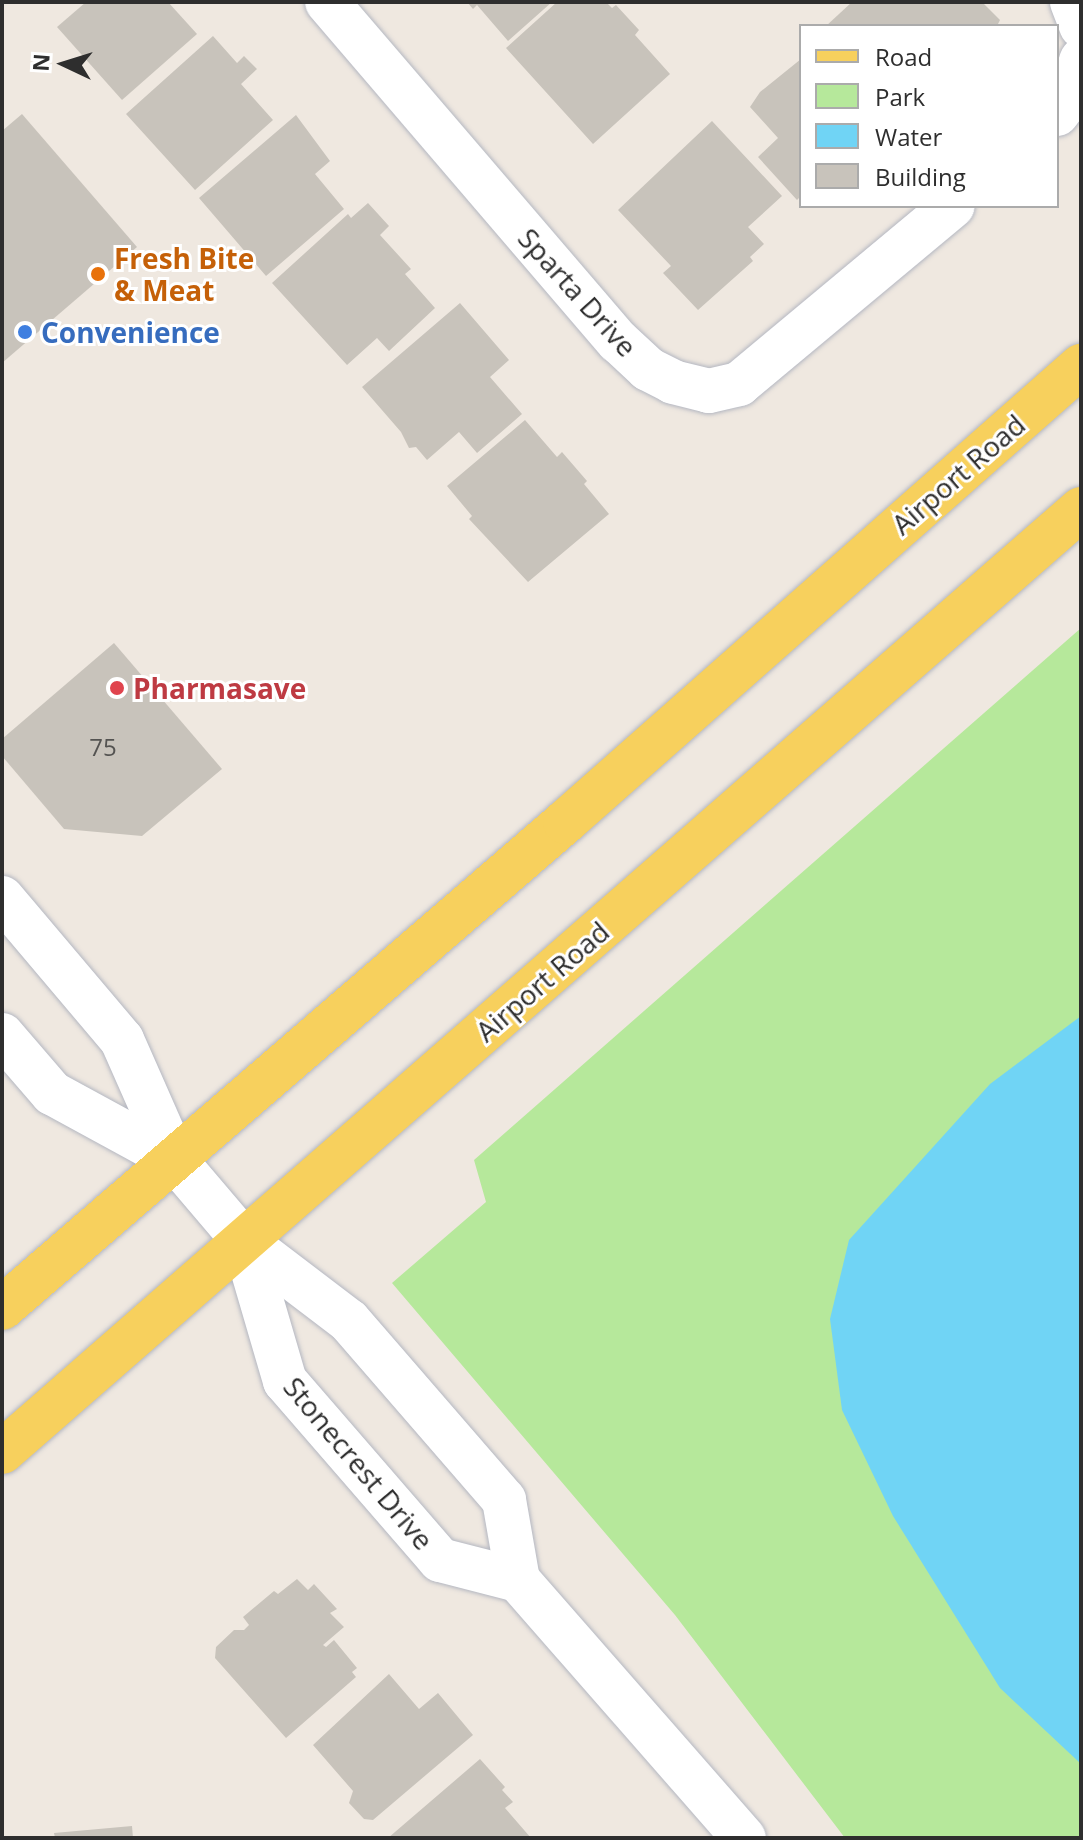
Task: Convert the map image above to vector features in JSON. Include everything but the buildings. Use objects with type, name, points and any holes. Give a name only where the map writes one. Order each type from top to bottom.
[{"type":"main road","name":"Airport Road","points":[[2,1308],[1081,366]]},
{"type":"main road","name":"Airport Road","points":[[2,1452],[1081,509]]},
{"type":"street","name":"Sparta Drive","points":[[327,2],[618,341],[648,369],[673,382],[709,391],[739,384],[951,208]]},
{"type":"street","points":[[1072,2],[1081,26]]},
{"type":"street","points":[[1059,111],[1069,98],[1081,60]]},
{"type":"street","points":[[2,898],[122,1040],[175,1160]]},
{"type":"street","points":[[2,1035],[52,1093],[175,1160]]},
{"type":"street","name":"Stonecrest Drive","points":[[175,1160],[244,1241],[349,1321],[504,1500],[518,1580],[440,1560],[285,1381],[244,1241]]},
{"type":"street","points":[[518,1580],[744,1838]]},
{"type":"green space","points":[[1081,628],[1081,1838],[845,1838],[675,1615],[392,1283],[486,1202],[474,1160]]},
{"type":"water","points":[[1081,1016],[1081,1764],[1000,1688],[893,1516],[842,1410],[830,1319],[849,1240],[990,1084]]},
{"type":"place","name":"Fresh Bite & Meat","points":[[98,274]]},
{"type":"place","name":"Convenience","points":[[25,332]]},
{"type":"place","name":"Pharmasave","points":[[117,688]]}]
